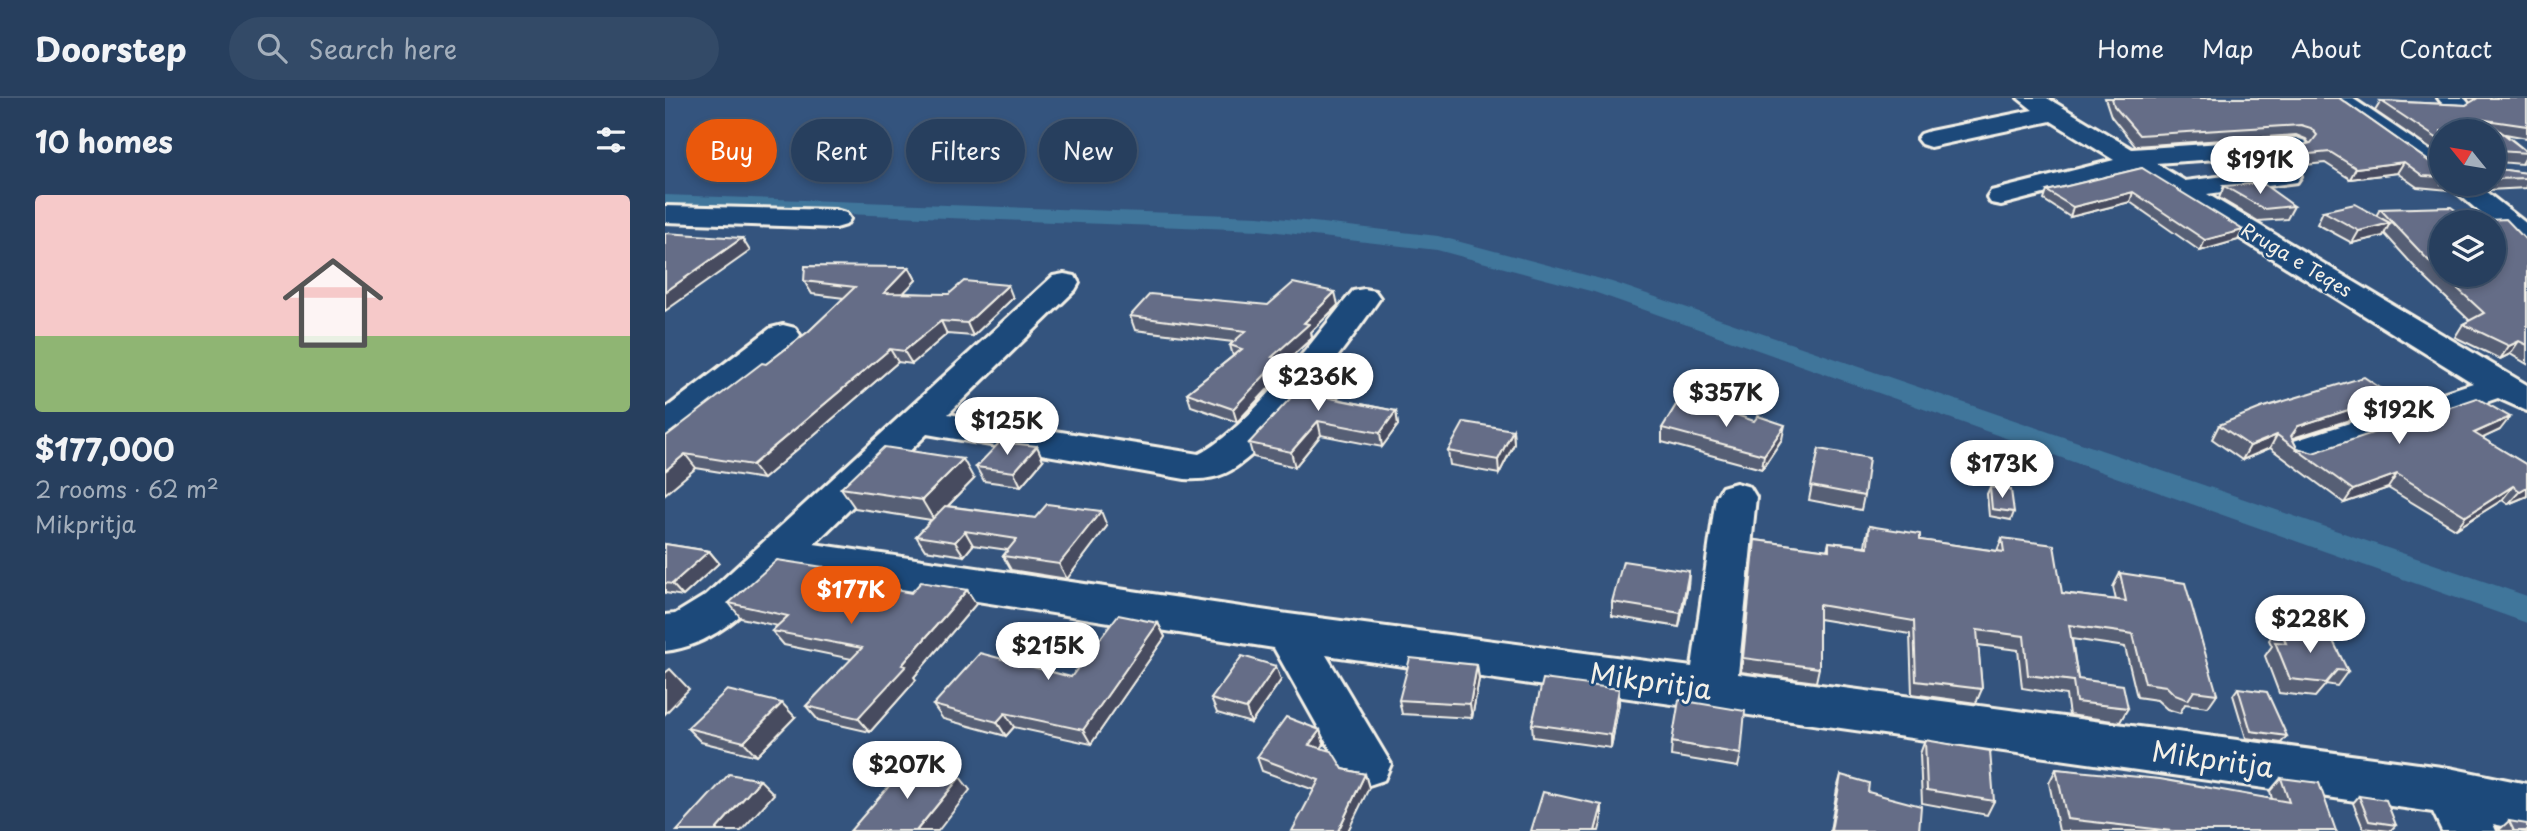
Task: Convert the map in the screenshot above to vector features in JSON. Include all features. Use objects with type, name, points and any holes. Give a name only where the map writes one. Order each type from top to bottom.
[{"type":"street","name":"Rruga e Teqes","points":[[2030,98],[2514,392]]},
{"type":"street","points":[[2337,99],[2379,102]]},
{"type":"street","points":[[2337,99],[2429,161]]},
{"type":"street","points":[[1930,139],[2055,113]]},
{"type":"street","points":[[2001,197],[2132,160],[2296,146]]},
{"type":"street","points":[[2182,189],[2288,176]]},
{"type":"street","points":[[2476,196],[2527,238]]},
{"type":"street","points":[[2488,205],[2527,207]]},
{"type":"street","points":[[665,214],[836,219]]},
{"type":"street","points":[[665,633],[684,631],[705,620],[922,421],[1064,283]]},
{"type":"street","points":[[922,421],[1185,466],[1208,466],[1229,453],[1251,433],[1364,298]]},
{"type":"street","points":[[665,426],[783,335]]},
{"type":"street","points":[[2304,451],[2514,392]]},
{"type":"street","points":[[1713,689],[1737,497]]},
{"type":"street","name":"Mikpritja","points":[[775,554],[1288,632],[1713,689],[2459,811],[2527,808]]},
{"type":"street","points":[[1288,632],[1366,764]]},
{"type":"building","points":[[2112,98],[2339,98],[2429,161],[2429,176],[2423,176],[2404,162],[2356,168],[2330,152],[2235,161],[2221,151],[2301,146],[2311,143],[2317,135],[2311,128],[2301,125],[2139,135],[2114,106]]},
{"type":"building","points":[[2478,98],[2527,98],[2527,126],[2506,123],[2506,119],[2429,119],[2429,133],[2381,101],[2466,105]]},
{"type":"building","points":[[2506,136],[2527,152],[2506,152]]},
{"type":"building","points":[[2142,168],[2243,230],[2205,240],[2133,192],[2073,207],[2047,191]]},
{"type":"building","points":[[2506,170],[2527,173],[2527,178],[2506,179]]},
{"type":"building","points":[[2262,183],[2294,206],[2264,209],[2224,186]]},
{"type":"building","points":[[2355,204],[2390,223],[2359,231],[2323,211]]},
{"type":"building","points":[[2451,207],[2455,210],[2429,210],[2429,260],[2380,209]]},
{"type":"building","points":[[2506,219],[2527,241],[2527,345],[2519,341],[2509,346],[2463,324],[2484,313],[2456,287],[2506,287]]},
{"type":"building","points":[[665,233],[742,238],[665,292]]},
{"type":"building","points":[[805,266],[909,267],[884,293],[949,294],[964,281],[1008,285],[967,323],[941,321],[904,351],[890,349],[752,465],[685,454],[665,471],[665,437],[809,331],[855,287],[804,281]]},
{"type":"building","points":[[1293,283],[1335,292],[1304,323],[1309,324],[1272,357],[1280,359],[1233,409],[1187,393],[1242,349],[1230,345],[1246,331],[1130,316],[1150,294],[1268,305]]},
{"type":"building","points":[[1320,366],[1346,370],[1325,397],[1396,411],[1380,433],[1318,421],[1291,452],[1249,443]]},
{"type":"building","points":[[2364,377],[2392,396],[2298,426],[2291,436],[2297,448],[2313,453],[2477,398],[2510,417],[2474,433],[2527,465],[2527,487],[2520,491],[2513,486],[2466,516],[2397,474],[2353,490],[2277,435],[2250,446],[2219,425],[2261,408]]},
{"type":"building","points":[[1676,405],[1727,419],[1731,413],[1754,421],[1758,416],[1785,425],[1764,455],[1662,428]]},
{"type":"building","points":[[1464,422],[1513,430],[1498,460],[1448,451]]},
{"type":"building","points":[[1000,442],[1037,446],[1014,472],[976,467]]},
{"type":"building","points":[[884,447],[963,459],[922,500],[841,488]]},
{"type":"building","points":[[1819,449],[1869,458],[1864,496],[1811,486]]},
{"type":"building","points":[[1990,487],[2011,490],[2014,512],[1992,509]]},
{"type":"building","points":[[1047,504],[1101,511],[1059,564],[1003,556],[1017,539],[965,531],[955,542],[916,536],[945,506],[1035,518]]},
{"type":"building","points":[[1869,526],[1920,534],[1920,540],[2004,552],[2002,538],[2054,545],[2062,593],[2126,601],[2120,573],[2185,583],[2217,694],[2194,691],[2188,700],[2175,695],[2166,686],[2145,683],[2133,634],[2069,625],[2078,679],[2123,685],[2128,708],[2076,702],[2073,681],[2028,675],[2024,636],[1977,630],[1982,689],[1916,681],[1914,621],[1819,605],[1819,668],[1743,658],[1755,540],[1829,550],[1829,542],[1868,547]]},
{"type":"building","points":[[665,544],[709,551],[672,584],[665,583]]},
{"type":"building","points":[[777,560],[823,567],[815,575],[911,593],[921,582],[967,590],[902,665],[906,666],[858,718],[806,706],[862,648],[772,631],[788,616],[729,603]]},
{"type":"building","points":[[1623,561],[1689,571],[1681,613],[1612,602]]},
{"type":"building","points":[[1118,615],[1158,623],[1083,730],[1005,713],[997,722],[933,705],[980,653],[1071,677]]},
{"type":"building","points":[[2279,626],[2328,631],[2348,671],[2337,670],[2326,683],[2290,679],[2275,642],[2286,643]]},
{"type":"building","points":[[1242,656],[1276,666],[1246,709],[1211,699]]},
{"type":"building","points":[[1410,658],[1477,665],[1470,704],[1399,700]]},
{"type":"building","points":[[1543,679],[1619,689],[1611,735],[1532,724]]},
{"type":"building","points":[[2238,688],[2267,692],[2287,736],[2251,731]]},
{"type":"building","points":[[727,690],[782,703],[744,742],[687,728]]},
{"type":"building","points":[[1679,700],[1745,711],[1741,754],[1672,742]]},
{"type":"building","points":[[1286,717],[1320,730],[1309,745],[1332,751],[1343,769],[1365,774],[1338,831],[1292,831],[1319,780],[1257,757]]},
{"type":"building","points":[[1925,740],[1990,751],[1994,801],[1927,790]]},
{"type":"building","points":[[909,763],[960,777],[916,831],[850,831]]},
{"type":"building","points":[[2056,769],[2160,779],[2289,802],[2281,778],[2319,783],[2336,831],[2172,831],[2067,819]]},
{"type":"building","points":[[729,774],[760,780],[715,831],[677,831]]},
{"type":"building","points":[[1841,775],[1869,783],[1868,792],[1921,806],[1919,831],[1831,831]]},
{"type":"building","points":[[1543,792],[1602,805],[1595,831],[1531,831]]},
{"type":"building","points":[[2359,796],[2386,800],[2396,825],[2369,821]]},
{"type":"building","points":[[2509,821],[2527,824],[2527,831],[2514,831]]},
{"type":"waterway","points":[[665,201],[1259,223],[1438,243],[1603,287],[2527,610]]}]
